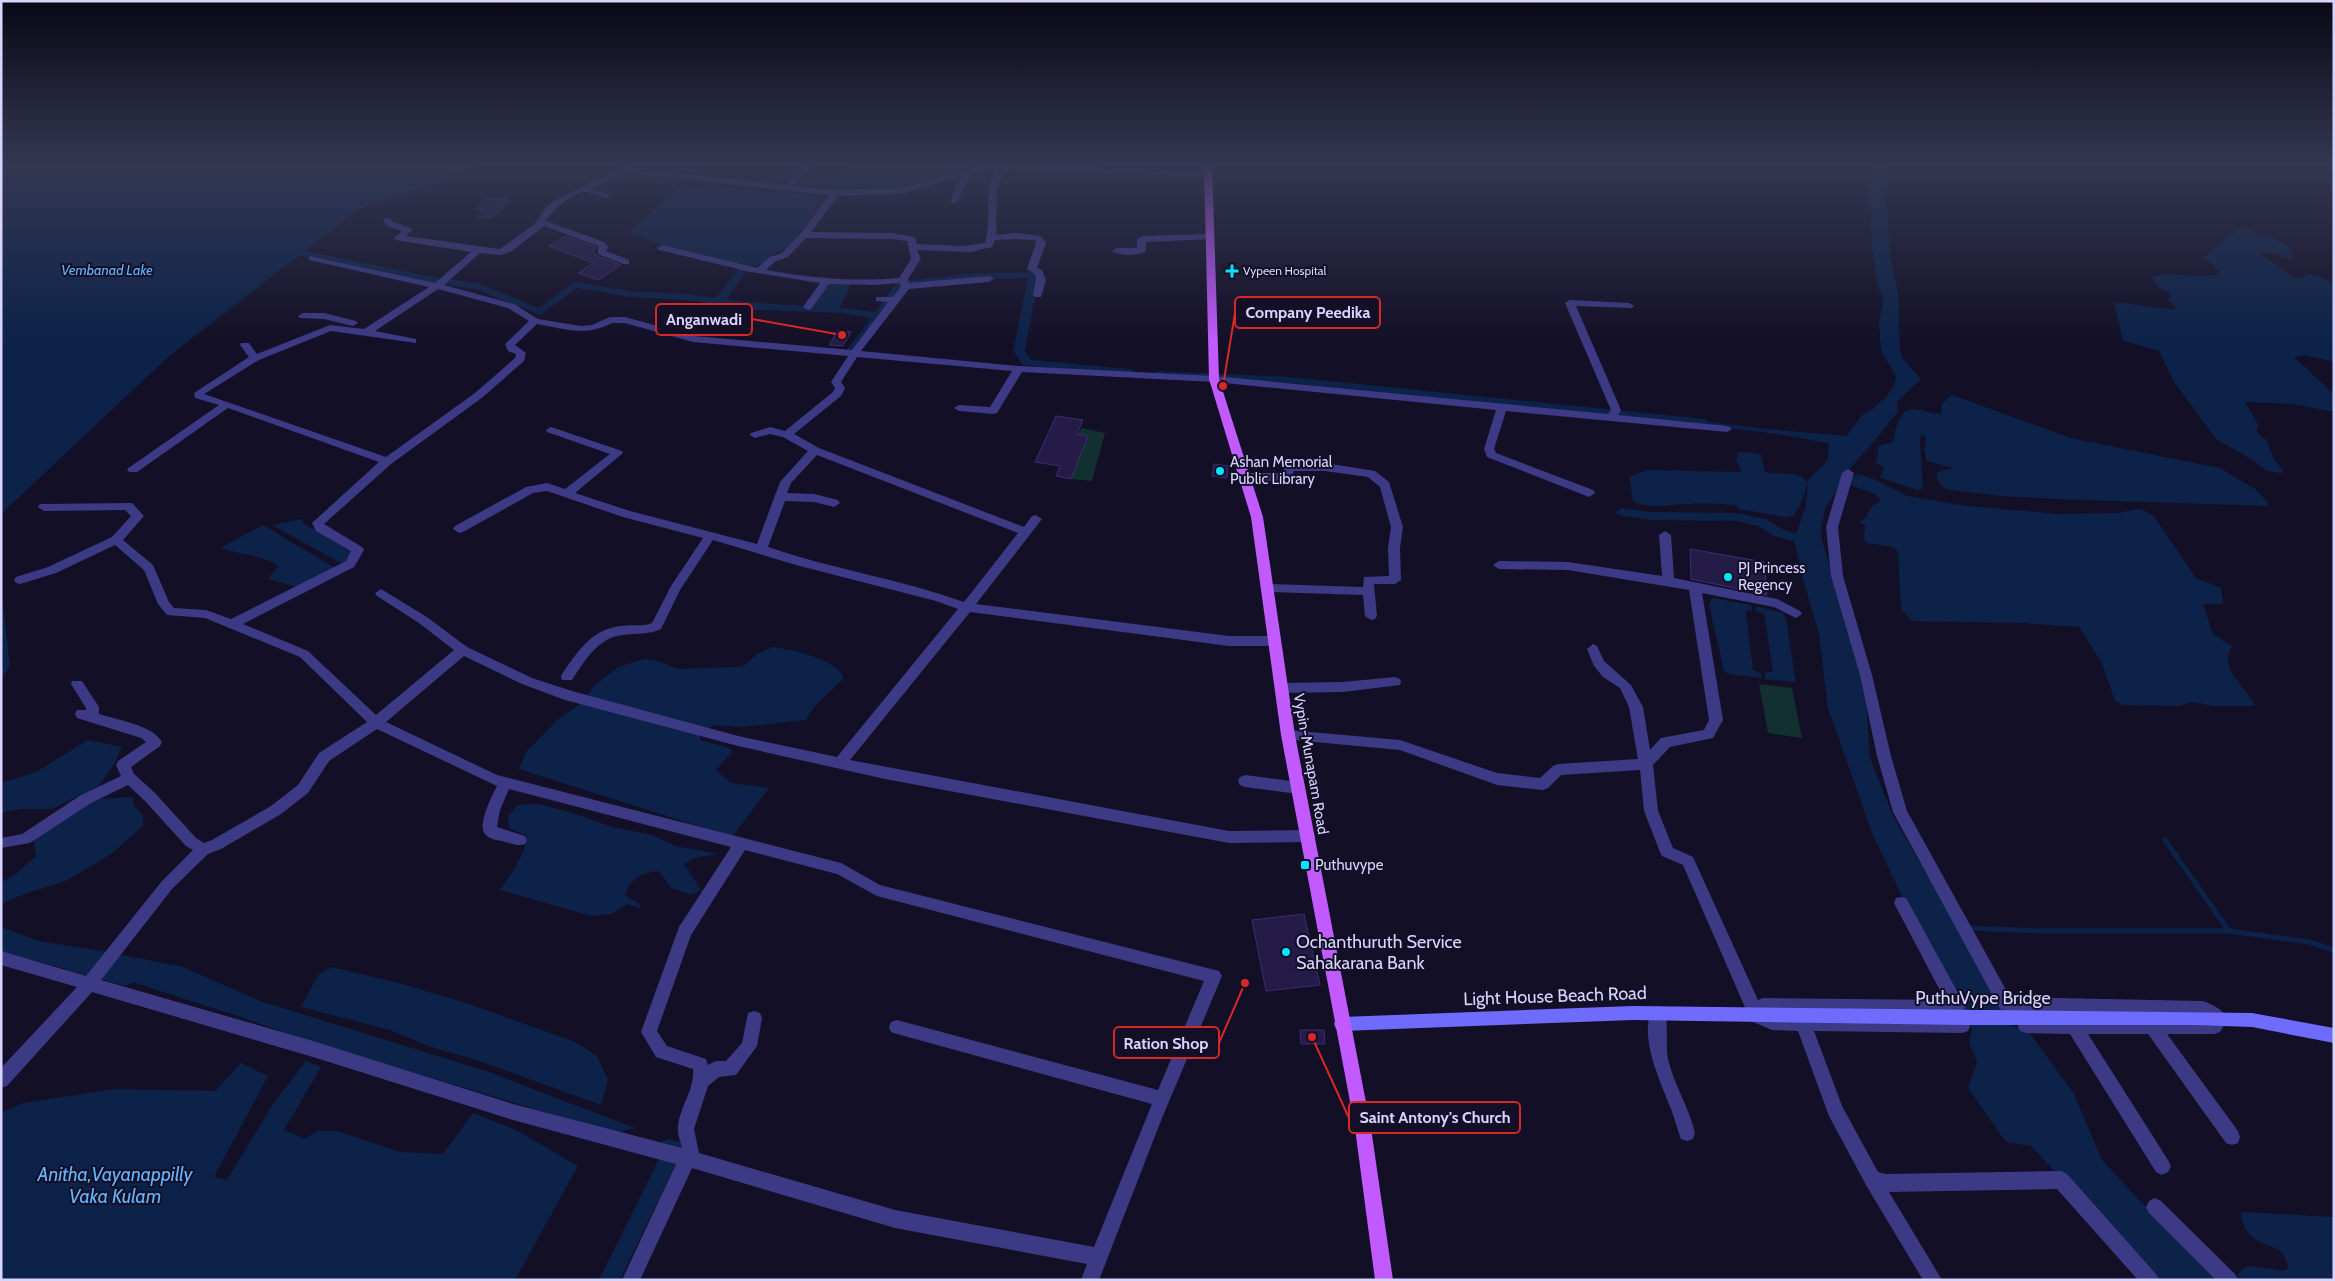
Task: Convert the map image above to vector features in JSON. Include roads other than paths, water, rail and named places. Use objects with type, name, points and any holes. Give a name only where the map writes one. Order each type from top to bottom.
[{"type":"main road","name":"Vypin-Munapam Road","points":[[1210,224],[1213,375],[1257,516],[1288,735],[1372,1179],[1384,1280]]},
{"type":"main road","name":"Light House Beach Road","points":[[1342,1024],[1658,1013],[1763,1016]]},
{"type":"main road","name":"PuthuVype Bridge","points":[[1763,1016],[2220,1018]]},
{"type":"main road","points":[[2220,1018],[2252,1020],[2334,1036]]},
{"type":"street","points":[[390,224],[408,230],[399,238],[478,250],[505,252],[540,224]]},
{"type":"street","points":[[547,224],[601,244],[603,247],[601,252],[626,262]]},
{"type":"street","points":[[753,269],[785,255],[812,224]]},
{"type":"street","points":[[912,247],[981,248],[990,245],[992,224]]},
{"type":"street","points":[[787,435],[837,394],[840,388],[836,382],[854,354],[895,300],[916,259],[912,247],[912,239],[892,236],[804,235]]},
{"type":"street","points":[[992,238],[1016,236],[1038,238],[1041,243],[1032,268],[1039,272],[1041,280],[1038,295]]},
{"type":"street","points":[[1118,251],[1141,251],[1142,239],[1210,237]]},
{"type":"street","points":[[662,248],[753,269],[827,280],[904,283],[989,279]]},
{"type":"street","points":[[387,462],[228,404],[199,396],[199,393],[255,358],[330,328],[369,330],[441,283],[478,250]]},
{"type":"street","points":[[312,258],[441,283],[511,306],[535,320],[581,330],[594,328],[610,320],[625,320],[693,339],[1018,369],[1213,375],[1502,408],[1613,414],[1727,429]]},
{"type":"street","points":[[808,307],[827,280]]},
{"type":"street","points":[[879,299],[895,300]]},
{"type":"street","points":[[1613,414],[1570,304],[1629,306]]},
{"type":"street","points":[[303,316],[324,316],[412,341]]},
{"type":"street","points":[[232,624],[350,564],[358,550],[320,528],[318,523],[387,462],[479,395],[520,359],[521,353],[512,349],[510,344],[535,320]]},
{"type":"street","points":[[245,345],[255,358]]},
{"type":"street","points":[[959,408],[993,410],[1018,369]]},
{"type":"street","points":[[133,469],[228,404]]},
{"type":"street","points":[[1502,408],[1489,449],[1491,455],[1589,493]]},
{"type":"street","points":[[551,430],[618,453],[617,457],[566,494]]},
{"type":"street","points":[[755,435],[770,430],[787,435],[815,450],[1026,532]]},
{"type":"street","points":[[761,548],[786,482],[815,450]]},
{"type":"street","points":[[1246,477],[1286,477],[1290,468],[1325,467],[1371,474],[1385,485],[1397,526],[1394,548],[1394,580],[1368,580],[1371,616]]},
{"type":"street","points":[[1848,473],[1832,527],[1838,576],[1866,675],[1884,756],[1900,812],[2006,1004],[2203,1008],[2220,1018],[2214,1027],[2026,1026]]},
{"type":"street","points":[[459,529],[535,488],[547,487],[627,514],[761,548],[796,561],[938,597],[966,607],[1070,623],[1229,641],[1274,642]]},
{"type":"street","points":[[780,497],[814,498],[834,503]]},
{"type":"street","points":[[20,580],[52,570],[116,540],[138,516],[128,506],[44,506]]},
{"type":"street","points":[[840,763],[929,656],[1036,519]]},
{"type":"street","points":[[568,677],[592,641],[612,632],[622,630],[640,631],[657,626],[665,614],[675,589],[710,536]]},
{"type":"street","points":[[1665,536],[1668,581]]},
{"type":"street","points":[[116,540],[149,568],[164,604],[171,612],[206,614],[304,654],[376,723],[494,780],[841,869],[877,890],[1214,976],[1090,1280]]},
{"type":"street","points":[[1499,565],[1568,566],[1668,581],[1776,602],[1796,614]]},
{"type":"street","points":[[1288,735],[1400,745],[1497,779],[1543,784],[1558,770],[1646,764],[1666,742],[1708,734],[1716,720],[1695,587]]},
{"type":"street","points":[[1267,588],[1368,591]]},
{"type":"street","points":[[381,593],[423,620],[464,650],[527,681],[570,696],[738,741],[840,763],[1229,837],[1308,836]]},
{"type":"street","points":[[1593,649],[1598,663],[1608,674],[1625,685],[1636,707],[1646,764],[1650,811],[1667,852],[1688,862],[1763,1016],[1772,1023],[1962,1026]]},
{"type":"street","points":[[1,1080],[92,981],[167,885],[204,849],[216,845],[276,810],[303,789],[324,757],[376,723],[464,650]]},
{"type":"street","points":[[1281,688],[1343,688],[1395,682]]},
{"type":"street","points":[[77,684],[92,707],[88,715],[146,734],[155,742],[123,765],[129,778],[150,797],[191,842],[204,849]]},
{"type":"street","points":[[3,843],[24,839],[86,798],[129,778]]},
{"type":"street","points":[[1245,781],[1298,788]]},
{"type":"street","points":[[505,783],[493,810],[489,829],[494,834],[520,840]]},
{"type":"street","points":[[631,1280],[690,1151],[686,1129],[702,1081],[700,1064],[662,1052],[648,1032],[684,932],[741,844]]},
{"type":"street","points":[[1763,1016],[1763,1005],[1957,1007],[1901,903]]},
{"type":"street","points":[[1,958],[92,981],[513,1112],[686,1158],[894,1219],[1099,1257]]},
{"type":"street","points":[[1658,1013],[1656,1036],[1664,1073],[1685,1122],[1687,1133]]},
{"type":"street","points":[[702,1081],[716,1069],[730,1070],[750,1046],[754,1018]]},
{"type":"street","points":[[1803,1024],[1835,1110],[1872,1179],[1933,1280]]},
{"type":"street","points":[[2075,1026],[2162,1166]]},
{"type":"street","points":[[897,1027],[1163,1099]]},
{"type":"street","points":[[2152,1027],[2232,1137]]},
{"type":"street","points":[[1872,1179],[1886,1183],[2060,1180],[2150,1280]]},
{"type":"street","points":[[2155,1207],[2229,1280]]},
{"type":"water","name":"Vembanad Lake","points":[[1,224],[340,224],[168,357],[1,514]]},
{"type":"water","points":[[638,224],[807,224],[787,250],[778,252],[760,264],[750,265],[716,260],[639,237],[629,232]]},
{"type":"water","points":[[1870,224],[1888,224],[1890,254],[1898,292],[1900,351],[1903,359],[1921,379],[1897,402],[1898,411],[1852,466],[1825,509],[1821,528],[1822,541],[1848,625],[1866,701],[1870,758],[1893,816],[1979,965],[2011,1026],[2026,1028],[2074,1094],[2102,1160],[2140,1201],[2225,1280],[2156,1280],[2031,1146],[2006,1142],[1968,1088],[1977,1062],[1969,1043],[1972,1030],[1918,930],[1872,833],[1828,708],[1819,634],[1794,540],[1806,505],[1808,482],[1800,506],[1793,516],[1784,517],[1739,509],[1736,505],[1653,506],[1633,501],[1629,477],[1648,470],[1740,472],[1742,470],[1736,461],[1738,452],[1754,453],[1761,455],[1765,472],[1794,474],[1807,482],[1824,465],[1828,457],[1828,443],[1784,435],[1675,421],[1706,422],[1846,436],[1863,414],[1874,408],[1886,397],[1894,386],[1896,376],[1881,351],[1879,323],[1884,297],[1878,288]]},
{"type":"water","points":[[2241,227],[2248,228],[2257,234],[2287,245],[2293,254],[2293,260],[2271,253],[2259,253],[2295,278],[2304,277],[2306,273],[2317,275],[2334,284],[2334,362],[2305,355],[2294,357],[2334,394],[2334,412],[2292,404],[2245,402],[2258,424],[2257,432],[2267,441],[2274,460],[2282,469],[2282,473],[2267,471],[2253,460],[2216,439],[2174,382],[2159,351],[2123,341],[2114,302],[2177,310],[2168,299],[2171,296],[2170,293],[2156,286],[2152,277],[2166,274],[2217,275],[2220,271],[2203,257],[2210,254],[2209,252]]},
{"type":"water","points":[[832,281],[851,284],[839,309],[810,308]]},
{"type":"water","points":[[1952,395],[2071,438],[2220,468],[2255,489],[2268,502],[2268,506],[2057,499],[2001,496],[1950,490],[1940,484],[1936,473],[1947,469],[1956,469],[1927,461],[1924,451],[1926,438],[1922,434],[1920,439],[1923,488],[1918,490],[1880,478],[1884,467],[1876,463],[1879,446],[1893,442],[1898,421],[1904,412],[1913,409],[1941,414],[1942,403]]},
{"type":"water","points":[[1858,474],[1874,479],[1907,496],[1959,505],[2059,514],[2120,513],[2136,509],[2143,510],[2154,516],[2196,578],[2221,588],[2223,604],[2203,604],[2213,634],[2232,646],[2228,654],[2231,670],[2255,706],[2215,706],[2191,702],[2179,706],[2123,705],[2115,701],[2101,661],[2079,627],[2022,623],[1912,621],[1901,609],[1898,552],[1893,547],[1867,543],[1864,540],[1865,525],[1859,522],[1864,520],[1872,506],[1881,501],[1875,494],[1851,485],[1853,477]]},
{"type":"water","points":[[302,519],[304,524],[354,550],[344,565],[272,525]]},
{"type":"water","points":[[263,525],[337,569],[301,588],[268,579],[278,566],[265,559],[220,548]]},
{"type":"water","points":[[1,587],[10,666],[1,679]]},
{"type":"water","points":[[1712,598],[1751,605],[1752,611],[1747,610],[1746,613],[1753,670],[1760,672],[1762,678],[1729,674],[1724,671],[1709,605]]},
{"type":"water","points":[[1756,606],[1783,613],[1786,619],[1796,682],[1765,679],[1765,672],[1773,672],[1764,614],[1756,612]]},
{"type":"water","points":[[772,647],[791,650],[823,660],[839,671],[844,678],[814,707],[806,720],[741,727],[714,725],[700,733],[700,740],[726,747],[733,751],[716,770],[731,783],[769,788],[732,837],[519,769],[526,752],[557,720],[583,702],[594,686],[618,667],[644,659],[658,661],[677,669],[742,667],[759,653]]},
{"type":"water","points":[[88,740],[122,747],[114,764],[99,786],[52,809],[20,809],[1,813],[1,783],[36,772]]},
{"type":"water","points":[[133,797],[133,805],[143,815],[143,826],[111,854],[66,881],[27,893],[1,904],[1,882],[16,874],[36,856],[34,841],[59,821],[98,799]]},
{"type":"water","points":[[539,804],[573,813],[612,827],[652,835],[676,846],[718,854],[694,858],[684,864],[701,890],[691,895],[671,888],[659,871],[648,873],[633,880],[627,890],[626,896],[639,903],[641,909],[627,904],[612,914],[591,916],[500,890],[520,857],[527,836],[509,828],[508,816],[518,805]]},
{"type":"water","points":[[1,927],[39,941],[183,967],[260,1001],[486,1071],[635,1128],[615,1133],[338,1050],[344,1042],[312,1029],[302,1040],[250,1020],[90,966],[82,973],[1,952]]},
{"type":"water","points":[[332,967],[399,983],[466,1003],[575,1042],[597,1056],[608,1080],[601,1105],[474,1059],[434,1048],[390,1030],[301,1007],[319,974]]},
{"type":"water","name":"Anitha,Vayanappilly Vaka Kulam","points":[[306,1061],[321,1067],[284,1130],[304,1139],[318,1131],[337,1131],[400,1152],[443,1154],[473,1113],[516,1130],[578,1166],[515,1280],[1,1280],[1,1113],[23,1103],[115,1089],[215,1091],[241,1063],[268,1076],[214,1177],[227,1180],[273,1104]]},
{"type":"water","points":[[2243,1212],[2334,1217],[2334,1280],[2237,1280],[2236,1276],[2244,1268],[2251,1266],[2285,1271],[2288,1267],[2282,1253],[2256,1240],[2249,1234],[2244,1226],[2241,1215]]},
{"type":"waterway","points":[[302,253],[427,279],[477,286],[540,312],[575,285],[630,294],[686,297],[756,307],[843,310],[878,316]]},
{"type":"waterway","points":[[719,301],[747,265]]},
{"type":"waterway","points":[[878,316],[901,284],[964,277],[1034,275],[1019,351],[1027,363],[1130,372]]},
{"type":"waterway","points":[[852,351],[878,316]]},
{"type":"waterway","points":[[1159,374],[1290,380],[1705,423]]},
{"type":"waterway","points":[[1622,512],[1650,516],[1736,517],[1762,522],[1779,533],[1810,542]]},
{"type":"waterway","points":[[2165,840],[2229,931]]},
{"type":"waterway","points":[[1968,928],[2039,931],[2229,931]]},
{"type":"waterway","points":[[2229,931],[2309,942],[2334,950]]},
{"type":"waterway","points":[[70,963],[126,978]]},
{"type":"waterway","points":[[290,1030],[357,1052]]},
{"type":"waterway","points":[[609,1280],[674,1149],[669,1148]]},
{"type":"place","name":"Vypeen Hospital","points":[[1232,271]]},
{"type":"place","name":"Anganwadi","points":[[842,335]]},
{"type":"place","name":"Company Peedika","points":[[1223,386]]},
{"type":"place","name":"Ashan Memorial Public Library","points":[[1220,471]]},
{"type":"place","name":"PJ Princess Regency","points":[[1728,577]]},
{"type":"place","name":"Puthuvype","points":[[1305,865]]},
{"type":"place","name":"Ochanthuruth Service Sahakarana Bank","points":[[1286,952]]},
{"type":"place","name":"Ration Shop","points":[[1245,983]]},
{"type":"place","name":"Saint Antony's Church","points":[[1312,1037]]}]
